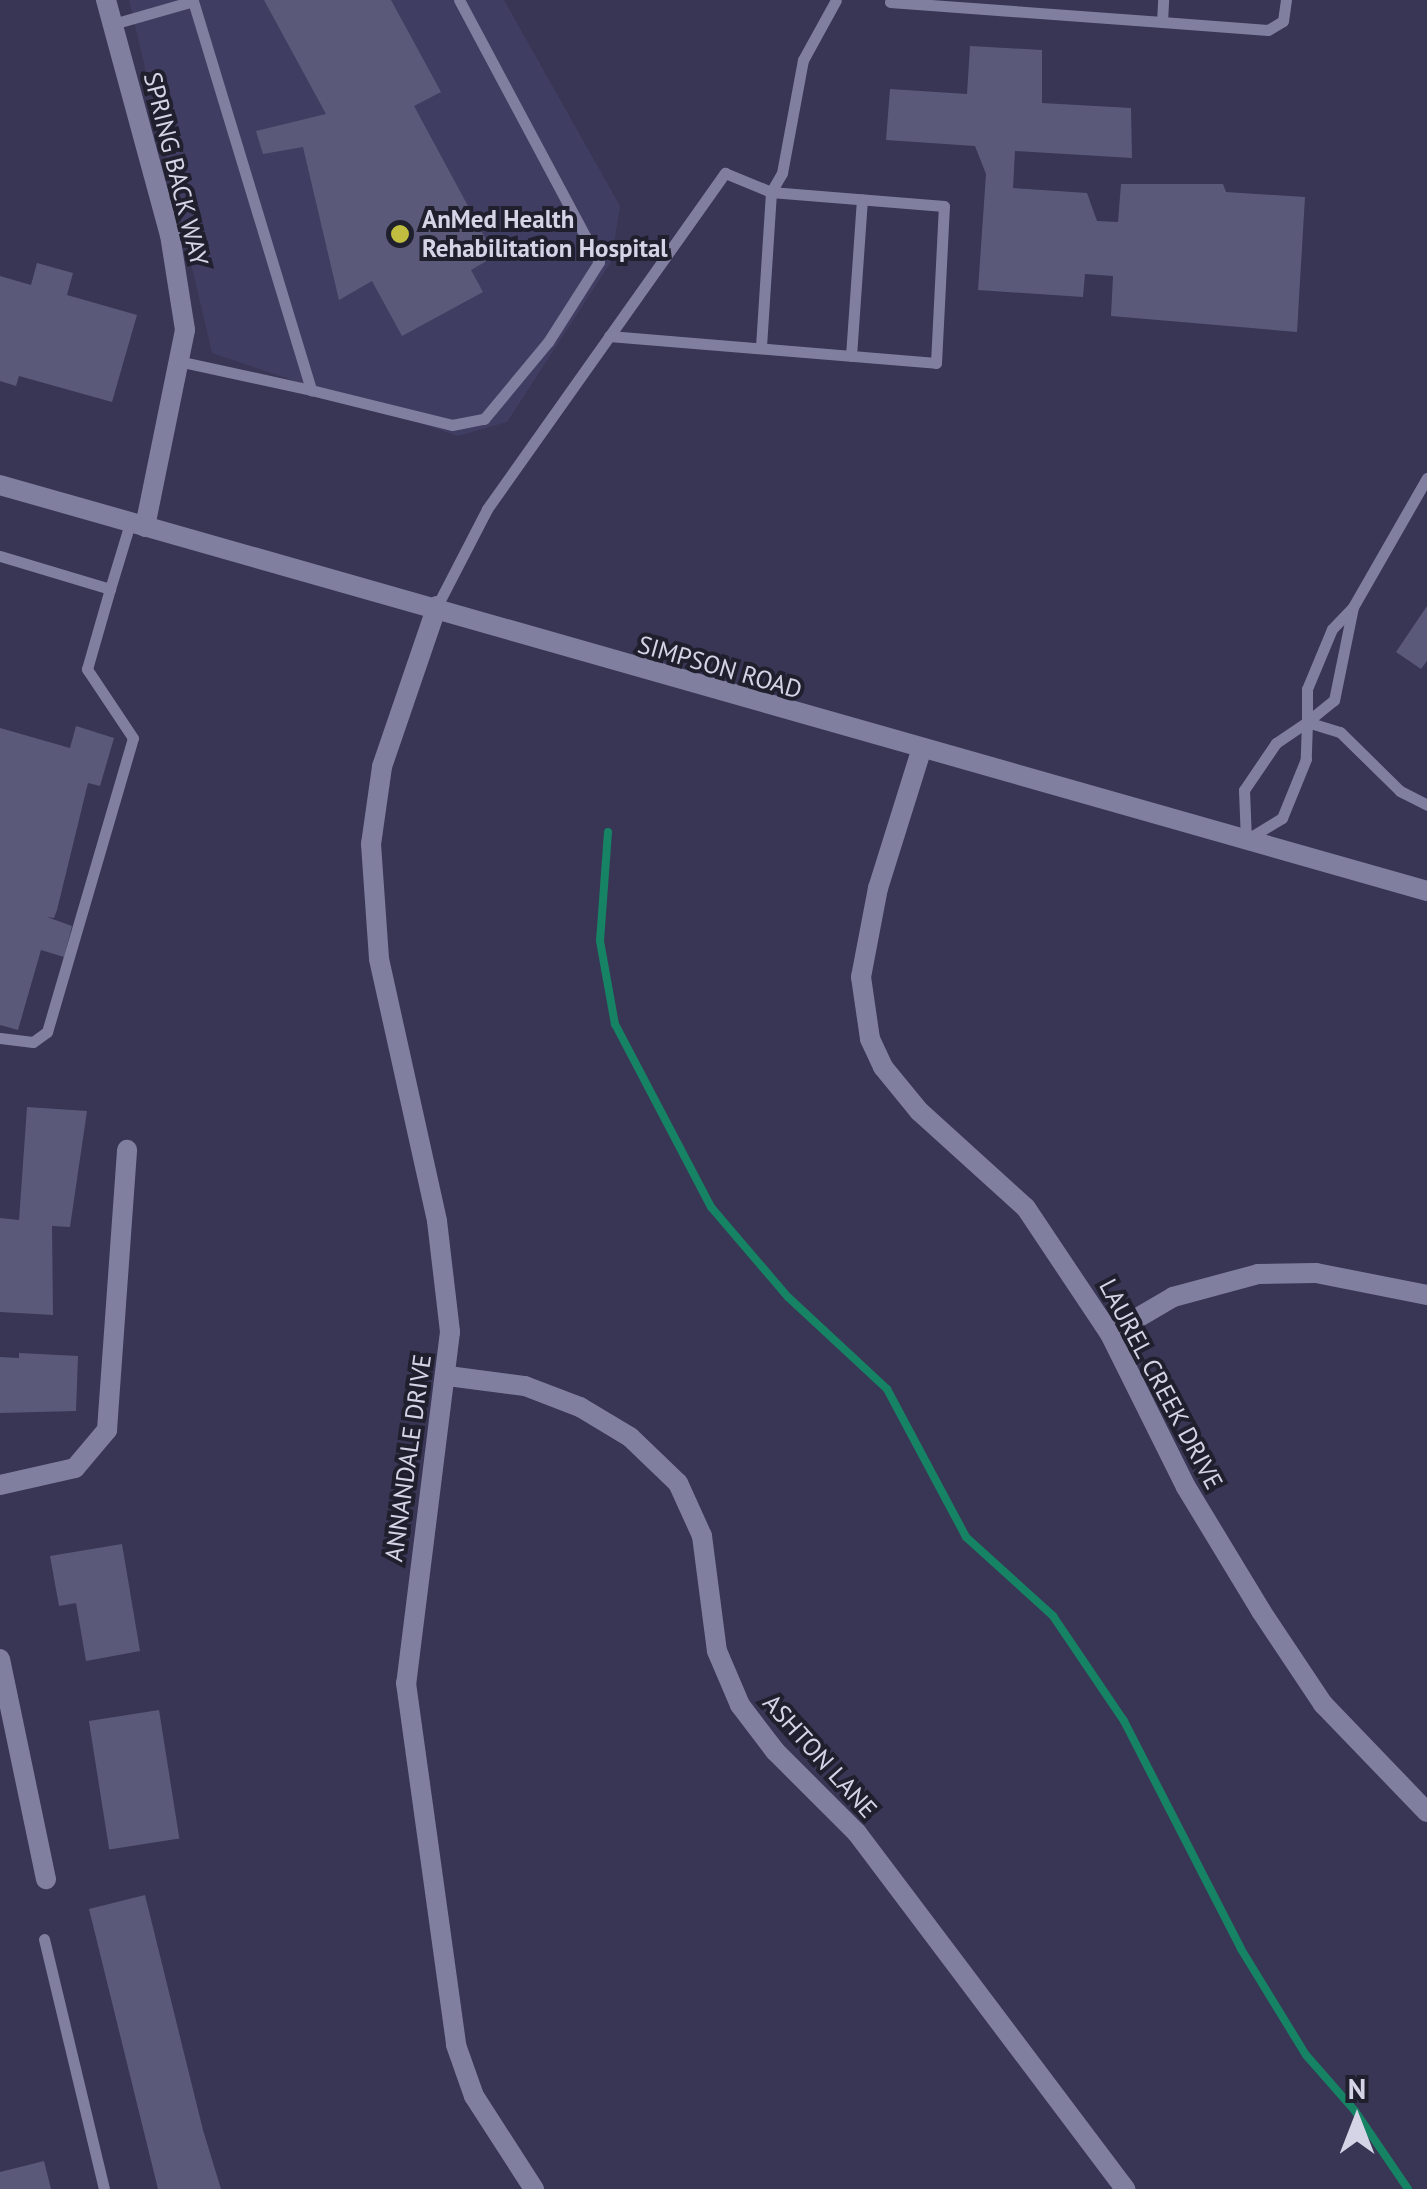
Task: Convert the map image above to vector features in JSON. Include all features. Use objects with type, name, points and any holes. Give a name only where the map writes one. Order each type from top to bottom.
[{"type":"street","name":"SPRING BACK WAY","points":[[106,0],[170,235],[184,362],[138,525]]},
{"type":"street","name":"SIMPSON ROAD","points":[[0,485],[437,606],[921,751],[1427,891]]},
{"type":"street","name":"ANNANDALE DRIVE","points":[[437,606],[382,767],[370,873],[379,959],[448,1292],[448,1376],[406,1683],[456,2045],[474,2096],[534,2189]]},
{"type":"street","name":"LAUREL CREEK DRIVE","points":[[921,751],[865,944],[861,977],[870,1038],[883,1067],[918,1111],[1026,1208],[1110,1334],[1186,1486],[1271,1627],[1323,1704],[1427,1812]]},
{"type":"street","points":[[0,1484],[74,1468],[108,1430],[128,1150]]},
{"type":"street","points":[[1110,1334],[1173,1298],[1258,1274],[1316,1273],[1427,1295]]},
{"type":"street","name":"ASHTON LANE","points":[[448,1376],[525,1386],[580,1407],[630,1437],[678,1483],[702,1536],[717,1651],[740,1705],[856,1833],[1125,2189]]},
{"type":"street","points":[[0,1659],[46,1879]]},
{"type":"lane","points":[[113,24],[193,0],[311,390]]},
{"type":"lane","points":[[184,362],[452,425],[484,420],[548,342],[599,262],[459,0]]},
{"type":"lane","points":[[761,348],[771,192],[782,173],[803,60],[836,0]]},
{"type":"lane","points":[[1162,22],[1163,0]]},
{"type":"lane","points":[[890,2],[1268,30],[1283,21],[1286,0]]},
{"type":"lane","points":[[437,606],[487,509],[609,336],[725,173],[771,192],[944,206],[936,363],[609,336]]},
{"type":"lane","points":[[851,356],[862,199]]},
{"type":"lane","points":[[1354,607],[1334,700],[1307,722],[1276,744],[1244,790],[1246,840],[1282,818],[1306,759],[1307,722],[1313,674],[1332,628],[1354,607],[1427,478]]},
{"type":"lane","points":[[0,1038],[33,1042],[47,1032],[133,738],[87,668],[110,589],[138,525]]},
{"type":"lane","points":[[0,556],[110,589]]},
{"type":"lane","points":[[1307,722],[1340,732],[1400,791],[1427,805]]},
{"type":"lane","points":[[44,1939],[104,2189]]},
{"type":"shaded area","name":"AnMed Health Rehabilitation Hospital","points":[[129,0],[504,0],[620,206],[611,262],[507,422],[458,436],[212,353]]},
{"type":"building","points":[[264,0],[391,0],[441,92],[414,106],[495,256],[471,270],[483,292],[402,336],[372,281],[339,300],[303,147],[263,154],[256,131],[326,114]]},
{"type":"building","points":[[970,46],[1042,50],[1042,103],[1131,108],[1132,158],[1015,151],[1013,188],[1087,193],[1097,221],[1118,222],[1121,184],[1223,184],[1226,192],[1305,197],[1297,332],[1111,316],[1113,276],[1085,274],[1083,297],[978,290],[986,174],[975,146],[886,140],[890,89],[967,94]]},
{"type":"building","points":[[37,263],[73,273],[67,295],[137,315],[112,402],[19,376],[16,386],[0,381],[0,276],[31,285]]},
{"type":"building","points":[[1427,606],[1427,661],[1421,669],[1396,652]]},
{"type":"building","points":[[76,726],[114,738],[100,786],[88,783],[57,910],[54,918],[47,917],[72,926],[64,957],[41,950],[18,1030],[0,1025],[0,728],[70,748]]},
{"type":"building","points":[[27,1107],[87,1111],[70,1227],[52,1226],[53,1315],[0,1312],[0,1218],[19,1220]]},
{"type":"building","points":[[19,1353],[78,1356],[76,1411],[0,1413],[0,1357],[19,1358]]},
{"type":"building","points":[[122,1544],[140,1651],[86,1661],[76,1603],[59,1606],[50,1556]]},
{"type":"building","points":[[159,1710],[179,1838],[109,1850],[89,1721]]},
{"type":"building","points":[[145,1895],[221,2189],[158,2189],[89,1909]]},
{"type":"building","points":[[44,2161],[51,2189],[0,2189],[0,2172]]},
{"type":"waterway","points":[[608,832],[600,941],[615,1024],[711,1207],[788,1297],[887,1389],[966,1537],[1053,1616],[1124,1721],[1241,1949],[1306,2055],[1355,2111],[1408,2189]]},
{"type":"place","name":"AnMed Health Rehabilitation Hospital","points":[[400,234]]}]
